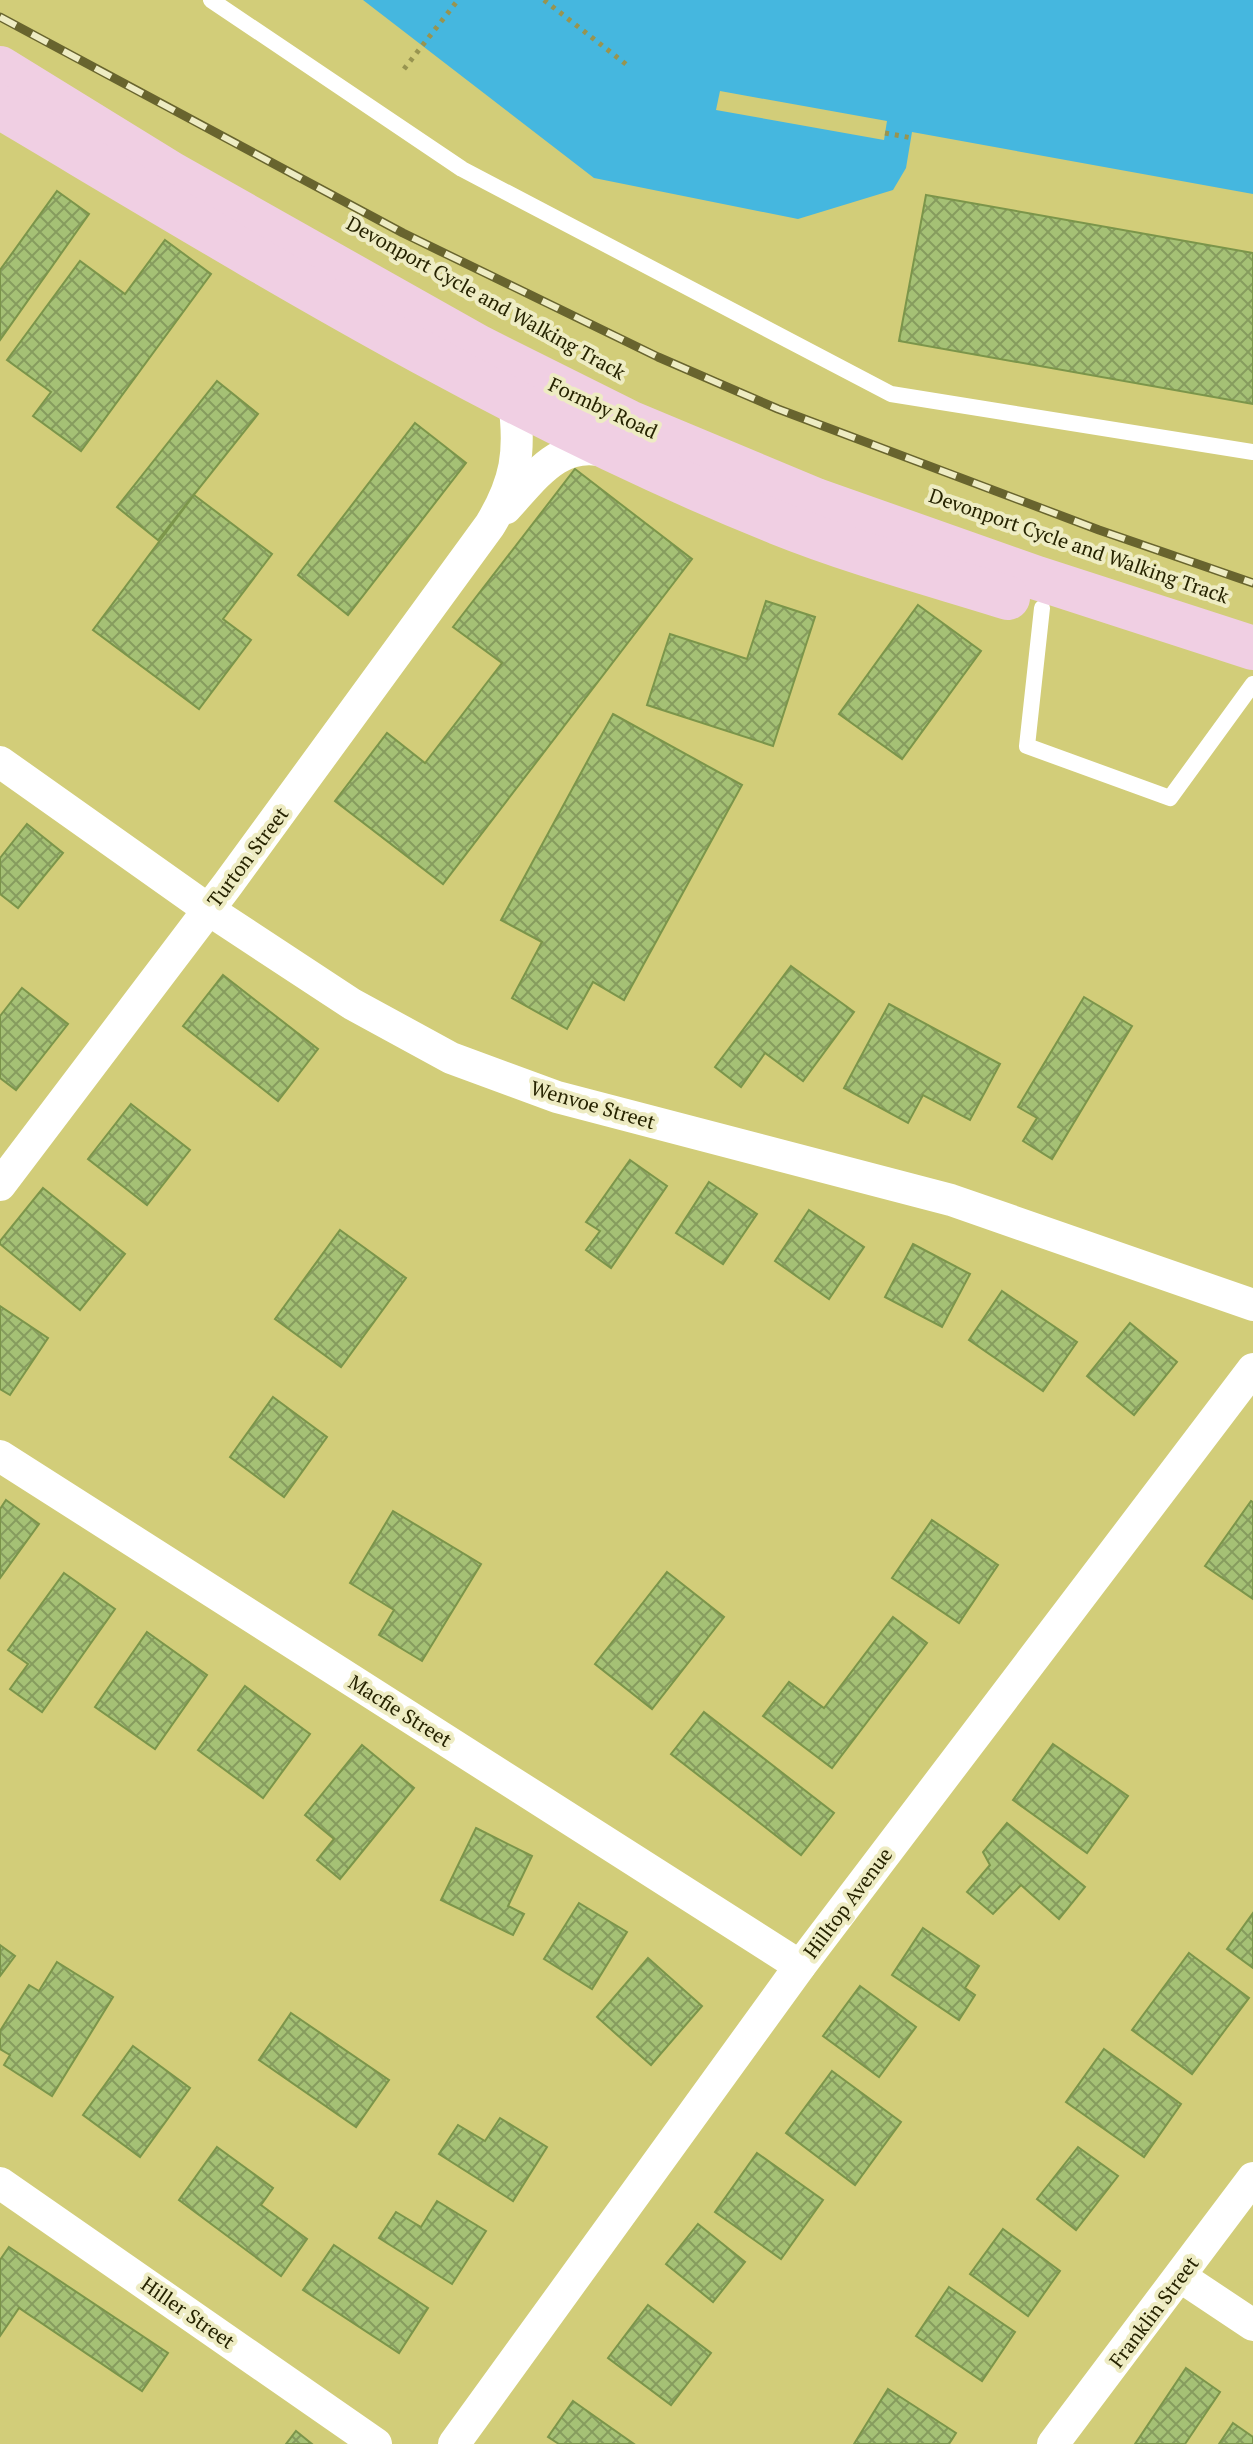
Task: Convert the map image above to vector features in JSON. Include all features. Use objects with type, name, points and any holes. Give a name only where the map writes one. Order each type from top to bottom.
[{"type":"main road","name":"Formby Road","points":[[0,68],[172,174],[463,338],[629,422],[816,500],[1037,578],[1253,648]]},
{"type":"main road","name":"Formby Road","points":[[0,107],[372,327],[622,456],[780,524],[1042,608],[1253,682]]},
{"type":"street","name":"Turton Street","points":[[0,1185],[209,910],[490,525],[505,500],[513,478],[517,455],[514,402]]},
{"type":"street","name":"Turton Street","points":[[490,525],[556,458],[590,447],[622,456]]},
{"type":"street","name":"Wenvoe Street","points":[[0,762],[209,910],[352,1004],[464,1063],[557,1097],[951,1200],[1253,1305]]},
{"type":"street","name":"Hilltop Avenue","points":[[454,2444],[800,1966],[1253,1369]]},
{"type":"street","name":"Macfie Street","points":[[0,1456],[800,1966]]},
{"type":"street","name":"Franklin Street","points":[[1053,2444],[1253,2178]]},
{"type":"street","name":"Hiller Street","points":[[0,2183],[376,2444]]},
{"type":"street","points":[[1181,2277],[1253,2325]]},
{"type":"lane","points":[[211,0],[462,169],[891,394],[1253,452]]},
{"type":"lane","points":[[1042,608],[1027,746],[1170,798],[1253,682]]},
{"type":"path","points":[[404,69],[458,0]]},
{"type":"path","points":[[544,0],[627,65]]},
{"type":"path","points":[[885,133],[912,138]]},
{"type":"water","points":[[363,0],[1253,0],[1253,194],[912,132],[906,168],[893,190],[798,219],[594,178]]},
{"type":"pier","points":[[720,91],[887,121],[884,140],[716,110]]},
{"type":"building","points":[[57,191],[89,214],[0,340],[0,270]]},
{"type":"building","points":[[926,195],[1253,253],[1253,404],[899,341]]},
{"type":"building","points":[[165,240],[211,274],[81,451],[33,416],[51,392],[7,360],[80,261],[125,294]]},
{"type":"building","points":[[217,381],[258,414],[158,540],[117,507]]},
{"type":"building","points":[[415,423],[466,463],[348,615],[298,575]]},
{"type":"building","points":[[575,469],[692,559],[443,884],[335,801],[387,733],[425,763],[502,663],[453,627]]},
{"type":"building","points":[[194,495],[272,554],[223,619],[251,640],[199,709],[93,630]]},
{"type":"building","points":[[766,601],[815,617],[773,746],[647,705],[670,634],[747,659]]},
{"type":"building","points":[[918,605],[981,651],[902,759],[839,714]]},
{"type":"building","points":[[613,714],[742,785],[624,1000],[593,982],[567,1029],[512,998],[542,942],[501,920]]},
{"type":"building","points":[[27,824],[63,853],[18,908],[0,894],[0,858]]},
{"type":"building","points":[[791,966],[854,1012],[803,1081],[765,1053],[741,1087],[715,1067]]},
{"type":"building","points":[[223,975],[318,1049],[278,1101],[183,1026]]},
{"type":"building","points":[[22,988],[68,1024],[16,1090],[0,1078],[0,1016]]},
{"type":"building","points":[[1084,997],[1132,1026],[1052,1159],[1023,1141],[1037,1118],[1018,1107]]},
{"type":"building","points":[[889,1004],[1000,1064],[970,1120],[923,1095],[908,1123],[844,1088]]},
{"type":"building","points":[[131,1104],[190,1150],[147,1205],[88,1159]]},
{"type":"building","points":[[630,1160],[667,1186],[611,1268],[586,1250],[600,1231],[586,1222]]},
{"type":"building","points":[[709,1182],[757,1214],[723,1264],[676,1233]]},
{"type":"building","points":[[43,1188],[125,1254],[80,1310],[0,1244]]},
{"type":"building","points":[[809,1210],[864,1247],[829,1299],[775,1261]]},
{"type":"building","points":[[340,1230],[406,1278],[341,1367],[275,1319]]},
{"type":"building","points":[[913,1244],[970,1274],[942,1327],[885,1297]]},
{"type":"building","points":[[1002,1291],[1077,1342],[1043,1391],[969,1340]]},
{"type":"building","points":[[0,1306],[48,1338],[10,1395],[0,1389]]},
{"type":"building","points":[[1130,1323],[1177,1362],[1134,1415],[1087,1376]]},
{"type":"building","points":[[273,1397],[327,1437],[284,1497],[230,1457]]},
{"type":"building","points":[[6,1500],[39,1524],[0,1578],[0,1509]]},
{"type":"building","points":[[1253,1502],[1253,1599],[1205,1566]]},
{"type":"building","points":[[393,1511],[481,1564],[422,1661],[379,1635],[394,1610],[350,1583]]},
{"type":"building","points":[[932,1520],[998,1565],[959,1623],[892,1578]]},
{"type":"building","points":[[667,1572],[724,1617],[652,1709],[595,1664]]},
{"type":"building","points":[[64,1573],[115,1609],[42,1712],[10,1689],[28,1664],[8,1650]]},
{"type":"building","points":[[893,1617],[927,1643],[832,1768],[763,1716],[789,1682],[824,1708]]},
{"type":"building","points":[[147,1632],[207,1675],[155,1749],[95,1707]]},
{"type":"building","points":[[245,1686],[310,1734],[263,1798],[198,1750]]},
{"type":"building","points":[[704,1712],[834,1813],[801,1855],[671,1754]]},
{"type":"building","points":[[1053,1744],[1128,1796],[1087,1853],[1013,1800]]},
{"type":"building","points":[[362,1745],[414,1788],[340,1879],[317,1860],[334,1839],[305,1815]]},
{"type":"building","points":[[1007,1823],[1085,1887],[1059,1919],[1021,1885],[993,1914],[967,1892],[990,1865],[983,1852]]},
{"type":"building","points":[[476,1828],[532,1856],[508,1906],[524,1914],[513,1935],[441,1900]]},
{"type":"building","points":[[579,1903],[627,1932],[592,1989],[544,1959]]},
{"type":"building","points":[[1253,1913],[1253,1968],[1227,1949]]},
{"type":"building","points":[[923,1928],[979,1966],[965,1988],[975,1995],[959,2020],[892,1975]]},
{"type":"building","points":[[0,1945],[15,1956],[0,1976]]},
{"type":"building","points":[[1189,1953],[1249,1998],[1192,2074],[1132,2030]]},
{"type":"building","points":[[648,1958],[702,2006],[651,2065],[597,2017]]},
{"type":"building","points":[[57,1962],[113,1997],[52,2096],[4,2065],[10,2055],[0,2049],[0,2031],[29,1985],[39,1991]]},
{"type":"building","points":[[860,1986],[916,2027],[879,2077],[823,2036]]},
{"type":"building","points":[[291,2013],[389,2080],[356,2127],[259,2060]]},
{"type":"building","points":[[133,2046],[190,2088],[140,2157],[83,2115]]},
{"type":"building","points":[[1104,2049],[1181,2104],[1144,2157],[1066,2102]]},
{"type":"building","points":[[832,2071],[901,2122],[855,2185],[786,2133]]},
{"type":"building","points":[[500,2118],[547,2147],[513,2201],[439,2154],[458,2125],[485,2141]]},
{"type":"building","points":[[217,2147],[273,2188],[261,2205],[307,2239],[281,2276],[179,2200]]},
{"type":"building","points":[[1078,2147],[1118,2176],[1076,2230],[1037,2199]]},
{"type":"building","points":[[757,2153],[823,2200],[781,2259],[715,2212]]},
{"type":"building","points":[[437,2201],[486,2231],[452,2284],[379,2238],[396,2212],[421,2227]]},
{"type":"building","points":[[698,2224],[745,2262],[713,2302],[666,2264]]},
{"type":"building","points":[[1003,2229],[1060,2271],[1028,2316],[970,2274]]},
{"type":"building","points":[[334,2245],[428,2308],[399,2353],[303,2290]]},
{"type":"building","points":[[9,2247],[168,2353],[142,2391],[19,2308],[0,2336],[0,2260]]},
{"type":"building","points":[[949,2287],[1015,2332],[982,2381],[916,2336]]},
{"type":"building","points":[[648,2305],[711,2353],[671,2405],[608,2358]]},
{"type":"building","points":[[1186,2368],[1220,2392],[1185,2444],[1135,2444]]},
{"type":"building","points":[[888,2389],[956,2433],[949,2444],[854,2444]]},
{"type":"building","points":[[573,2401],[634,2444],[559,2444],[548,2437]]},
{"type":"building","points":[[1233,2423],[1253,2437],[1253,2444],[1219,2444]]},
{"type":"building","points":[[296,2431],[312,2444],[286,2444]]},
{"type":"railway","points":[[0,17],[403,233],[658,357],[778,409],[1099,530],[1253,583]]}]
